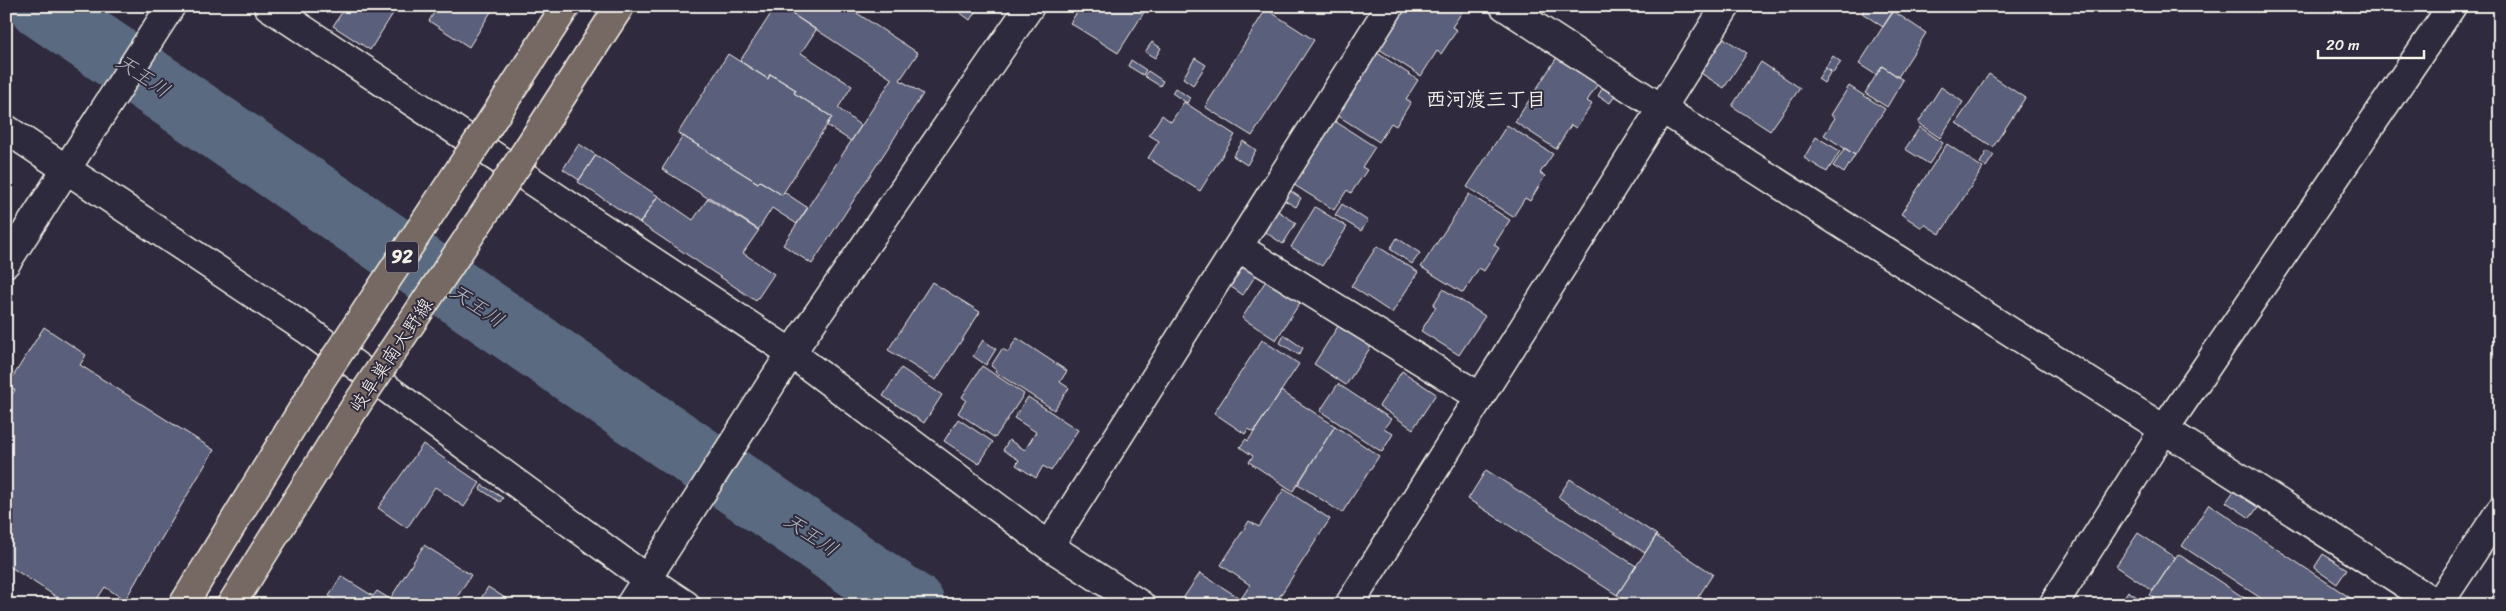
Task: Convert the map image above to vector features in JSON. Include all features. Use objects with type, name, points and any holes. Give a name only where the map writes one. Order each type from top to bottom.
[{"type":"main road","name":"92","points":[[183,605],[318,384],[566,6]]},
{"type":"main road","name":"岐阜巣南大野線","points":[[231,605],[356,407],[620,6]]},
{"type":"street","points":[[6,262],[171,6]]},
{"type":"street","points":[[268,6],[790,353],[1049,546],[1141,605]]},
{"type":"street","points":[[630,605],[790,353],[1030,6]]},
{"type":"street","points":[[1049,546],[1390,6]]},
{"type":"street","points":[[1504,6],[1662,109],[2165,428],[2438,605],[2500,511]]},
{"type":"street","points":[[1349,605],[1726,6]]},
{"type":"street","points":[[2053,605],[2165,428],[2452,6]]},
{"type":"street","points":[[6,129],[306,329],[647,579],[686,605]]},
{"type":"street","points":[[1238,247],[1480,397]]},
{"type":"building","points":[[346,6],[397,7],[370,50],[333,26]]},
{"type":"building","points":[[438,6],[494,7],[469,47],[429,21]]},
{"type":"building","points":[[776,6],[780,6],[816,30],[801,53],[852,86],[838,108],[861,126],[851,141],[826,125],[832,117],[794,93],[796,90],[770,74],[768,79],[740,61]]},
{"type":"building","points":[[780,6],[846,6],[918,53],[900,80],[923,94],[812,264],[783,245],[892,79]]},
{"type":"building","points":[[951,6],[979,6],[970,20]]},
{"type":"building","points":[[1081,6],[1148,6],[1118,53],[1070,23]]},
{"type":"building","points":[[1407,6],[1466,6],[1452,27],[1457,30],[1441,54],[1437,51],[1421,76],[1379,49]]},
{"type":"building","points":[[1866,6],[1887,6],[1894,11],[1883,27],[1862,13]]},
{"type":"building","points":[[1266,9],[1314,40],[1252,136],[1205,107]]},
{"type":"building","points":[[1893,11],[1926,33],[1898,77],[1882,66],[1876,75],[1859,64]]},
{"type":"building","points":[[1722,37],[1747,53],[1724,88],[1699,72]]},
{"type":"building","points":[[1152,42],[1161,48],[1155,58],[1145,52]]},
{"type":"building","points":[[1373,50],[1418,80],[1406,99],[1411,102],[1396,126],[1391,123],[1379,142],[1332,112]]},
{"type":"building","points":[[1561,51],[1602,77],[1587,101],[1592,104],[1576,128],[1571,125],[1556,149],[1515,122]]},
{"type":"building","points":[[728,54],[768,79],[770,74],[796,90],[794,93],[832,117],[782,195],[760,181],[758,183],[678,133]]},
{"type":"building","points":[[1833,56],[1841,62],[1833,73],[1825,68]]},
{"type":"building","points":[[1195,58],[1206,65],[1193,85],[1183,78]]},
{"type":"building","points":[[1131,60],[1146,70],[1143,75],[1128,66]]},
{"type":"building","points":[[1761,62],[1800,88],[1770,131],[1732,106]]},
{"type":"building","points":[[1882,66],[1903,80],[1887,107],[1865,93]]},
{"type":"building","points":[[1825,68],[1831,71],[1824,83],[1818,79]]},
{"type":"building","points":[[1148,71],[1163,81],[1160,86],[1144,76]]},
{"type":"building","points":[[1989,74],[2025,98],[1993,147],[1956,123]]},
{"type":"building","points":[[1604,85],[1617,93],[1610,103],[1598,96]]},
{"type":"building","points":[[1849,86],[1885,109],[1855,155],[1824,135],[1835,118],[1831,115]]},
{"type":"building","points":[[1941,87],[1963,102],[1940,138],[1918,123]]},
{"type":"building","points":[[1175,88],[1190,98],[1187,103],[1172,93]]},
{"type":"building","points":[[1184,102],[1235,135],[1200,191],[1148,158],[1159,141],[1149,135],[1162,115],[1171,122]]},
{"type":"building","points":[[1330,118],[1375,147],[1362,167],[1367,170],[1351,193],[1347,190],[1334,210],[1288,181]]},
{"type":"building","points":[[1507,125],[1553,154],[1540,173],[1545,176],[1530,201],[1525,198],[1513,217],[1467,187]]},
{"type":"building","points":[[1920,127],[1943,143],[1929,164],[1905,149]]},
{"type":"building","points":[[683,136],[758,183],[760,181],[782,195],[784,192],[808,208],[797,224],[772,208],[758,230],[662,169]]},
{"type":"building","points":[[1816,137],[1840,151],[1827,172],[1804,158]]},
{"type":"building","points":[[1243,141],[1256,150],[1247,165],[1233,156]]},
{"type":"building","points":[[579,144],[596,155],[579,180],[563,169]]},
{"type":"building","points":[[1947,144],[1983,168],[1940,234],[1924,224],[1922,228],[1901,214]]},
{"type":"building","points":[[1845,148],[1855,155],[1844,173],[1833,166]]},
{"type":"building","points":[[1987,151],[1994,155],[1986,167],[1980,163]]},
{"type":"building","points":[[596,155],[658,196],[640,223],[578,182]]},
{"type":"building","points":[[1283,186],[1301,198],[1296,207],[1277,196]]},
{"type":"building","points":[[1469,194],[1510,220],[1494,245],[1499,248],[1484,271],[1479,268],[1463,293],[1421,267]]},
{"type":"building","points":[[658,196],[693,220],[709,197],[759,230],[743,253],[774,274],[756,301],[640,223]]},
{"type":"building","points":[[1342,204],[1368,221],[1361,231],[1335,215]]},
{"type":"building","points":[[1269,205],[1296,223],[1283,244],[1256,226]]},
{"type":"building","points":[[1315,207],[1347,227],[1322,266],[1291,247]]},
{"type":"building","points":[[1397,238],[1420,253],[1412,264],[1390,249]]},
{"type":"building","points":[[1377,246],[1418,272],[1392,313],[1351,286]]},
{"type":"building","points":[[1235,258],[1257,273],[1243,295],[1221,280]]},
{"type":"building","points":[[1267,279],[1301,301],[1276,340],[1242,318]]},
{"type":"building","points":[[932,282],[980,312],[936,380],[888,350]]},
{"type":"building","points":[[1443,289],[1485,316],[1459,355],[1421,331],[1436,307],[1433,305]]},
{"type":"building","points":[[1340,323],[1372,345],[1346,385],[1314,364]]},
{"type":"building","points":[[44,327],[86,355],[80,365],[214,450],[125,600],[105,587],[93,605],[69,605],[6,564],[6,403],[15,390],[7,386]]},
{"type":"building","points":[[1284,335],[1303,348],[1299,355],[1280,343]]},
{"type":"building","points":[[1017,338],[1067,371],[1060,382],[1069,388],[1054,410],[995,372],[996,370],[991,366],[1002,349],[1008,352]]},
{"type":"building","points":[[983,340],[996,349],[986,365],[973,356]]},
{"type":"building","points":[[1262,340],[1299,364],[1254,432],[1248,429],[1245,434],[1214,413]]},
{"type":"building","points":[[982,366],[1024,394],[995,438],[958,413],[966,400],[962,397]]},
{"type":"building","points":[[901,368],[942,395],[924,423],[883,396]]},
{"type":"building","points":[[1402,371],[1436,394],[1413,429],[1379,406]]},
{"type":"building","points":[[1338,384],[1391,419],[1384,428],[1393,434],[1382,452],[1320,411]]},
{"type":"building","points":[[1281,391],[1335,426],[1293,491],[1249,462],[1253,456],[1240,447],[1246,439],[1248,441]]},
{"type":"building","points":[[1028,397],[1078,430],[1051,471],[1043,466],[1036,478],[1016,465],[1019,460],[1003,450],[1009,440],[1025,450],[1036,432],[1014,418]]},
{"type":"building","points":[[958,419],[993,442],[979,464],[944,441]]},
{"type":"building","points":[[1335,426],[1379,456],[1342,513],[1298,484]]},
{"type":"building","points":[[423,444],[480,483],[464,507],[435,487],[407,528],[378,508]]},
{"type":"building","points":[[1486,470],[1636,566],[1617,595],[1468,499]]},
{"type":"building","points":[[1570,479],[1657,535],[1645,553],[1558,497]]},
{"type":"building","points":[[482,485],[503,498],[500,502],[480,489]]},
{"type":"building","points":[[1284,489],[1330,519],[1274,605],[1196,605],[1184,597],[1200,573],[1241,599],[1250,585],[1221,565],[1249,521],[1259,527]]},
{"type":"building","points":[[2234,491],[2258,507],[2250,518],[2226,502]]},
{"type":"building","points":[[2209,504],[2361,605],[2271,605],[2182,546]]},
{"type":"building","points":[[2138,533],[2175,557],[2153,591],[2116,566]]},
{"type":"building","points":[[1656,536],[1713,574],[1693,605],[1633,605],[1617,595]]},
{"type":"building","points":[[424,545],[471,575],[452,605],[342,605],[329,596],[341,576],[373,596],[377,591],[390,599]]},
{"type":"building","points":[[2178,554],[2255,605],[2165,605],[2150,595]]},
{"type":"building","points":[[2323,554],[2347,569],[2337,584],[2314,568]]},
{"type":"building","points":[[488,587],[516,605],[477,605]]},
{"type":"building","points":[[2128,591],[2149,605],[2119,605]]},
{"type":"waterway","name":"天王川","points":[[41,6],[913,605]]},
{"type":"district","name":"西河渡三丁目","points":[[1486,99]]}]
